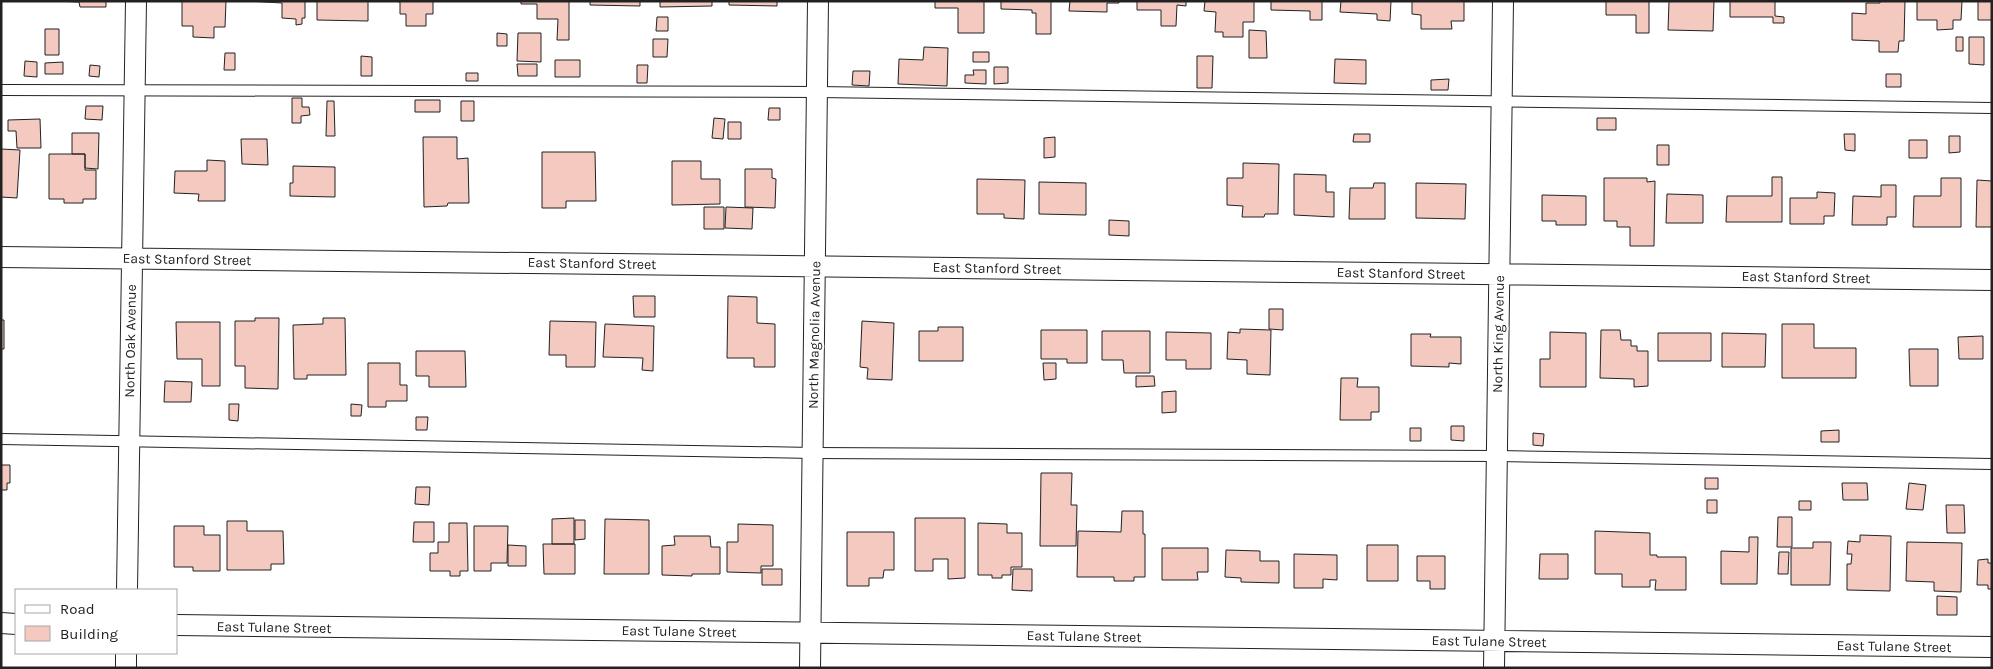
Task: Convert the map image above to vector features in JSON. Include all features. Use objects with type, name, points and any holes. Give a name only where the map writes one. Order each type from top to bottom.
[{"type":"street","name":"North Oak Avenue","points":[[127,589],[136,1]]},
{"type":"street","name":"North Magnolia Avenue","points":[[810,668],[818,1]]},
{"type":"street","name":"North King Avenue","points":[[1494,668],[1503,1]]},
{"type":"street","name":"East Stanford Street","points":[[1,257],[1992,280]]},
{"type":"street","points":[[1,623],[15,624]]},
{"type":"street","name":"East Tulane Street","points":[[178,626],[1992,647]]},
{"type":"street","points":[[126,654],[126,668]]},
{"type":"lane","points":[[1,90],[817,92],[1992,108]]},
{"type":"lane","points":[[1,440],[812,452],[1496,456],[1992,464]]},
{"type":"building","points":[[53,1],[106,1],[106,7],[80,7],[79,2]]},
{"type":"building","points":[[182,1],[226,1],[225,27],[214,27],[214,38],[193,37],[193,26],[182,26]]},
{"type":"building","points":[[247,1],[305,1],[305,18],[302,18],[302,24],[296,25],[296,19],[282,18],[282,3]]},
{"type":"building","points":[[317,1],[368,1],[368,21],[317,20]]},
{"type":"building","points":[[394,1],[433,1],[433,14],[426,14],[426,26],[406,26],[406,14],[400,14],[400,2]]},
{"type":"building","points":[[521,1],[569,1],[569,40],[557,40],[558,19],[537,19],[537,4],[521,4]]},
{"type":"building","points":[[590,1],[640,1],[640,6],[590,5]]},
{"type":"building","points":[[660,1],[712,1],[712,6],[660,7]]},
{"type":"building","points":[[729,1],[777,1],[777,6],[729,5]]},
{"type":"building","points":[[935,1],[984,1],[984,33],[958,33],[958,8],[935,8]]},
{"type":"building","points":[[1001,1],[1051,1],[1051,34],[1036,34],[1036,13],[1032,13],[1032,10],[1001,9]]},
{"type":"building","points":[[1070,1],[1119,1],[1119,3],[1107,3],[1107,12],[1069,11]]},
{"type":"building","points":[[1137,1],[1186,1],[1186,6],[1177,5],[1176,26],[1161,26],[1161,10],[1137,10]]},
{"type":"building","points":[[1205,1],[1254,1],[1254,22],[1243,22],[1243,37],[1223,37],[1223,32],[1215,32],[1216,12],[1204,11]]},
{"type":"building","points":[[1271,1],[1322,1],[1322,20],[1310,20],[1310,11],[1271,10]]},
{"type":"building","points":[[1341,1],[1391,1],[1390,21],[1377,20],[1377,14],[1340,12]]},
{"type":"building","points":[[1412,1],[1464,1],[1464,21],[1451,21],[1452,29],[1421,29],[1421,15],[1412,14]]},
{"type":"building","points":[[1606,1],[1649,1],[1649,33],[1636,33],[1636,15],[1606,15]]},
{"type":"building","points":[[1669,1],[1714,1],[1713,31],[1668,30]]},
{"type":"building","points":[[1730,1],[1775,1],[1775,16],[1784,17],[1784,23],[1773,23],[1773,17],[1730,17]]},
{"type":"building","points":[[1880,1],[1905,1],[1904,41],[1899,41],[1898,52],[1879,52],[1879,41],[1852,40],[1852,13],[1866,14],[1866,3],[1880,3]]},
{"type":"building","points":[[1917,1],[1962,1],[1961,20],[1953,20],[1953,29],[1937,30],[1937,20],[1917,20]]},
{"type":"building","points":[[1978,1],[1992,1],[1992,20],[1978,20]]},
{"type":"building","points":[[657,17],[668,17],[668,31],[656,31]]},
{"type":"building","points":[[45,29],[59,29],[59,55],[45,55]]},
{"type":"building","points":[[1249,30],[1266,31],[1267,58],[1249,58]]},
{"type":"building","points":[[497,33],[507,34],[507,46],[497,46]]},
{"type":"building","points":[[518,33],[541,33],[541,62],[517,61]]},
{"type":"building","points":[[1956,37],[1963,37],[1963,51],[1956,51]]},
{"type":"building","points":[[1969,37],[1984,37],[1984,65],[1969,64]]},
{"type":"building","points":[[653,39],[668,39],[667,57],[653,57]]},
{"type":"building","points":[[924,47],[948,48],[947,86],[898,84],[899,59],[923,60]]},
{"type":"building","points":[[973,52],[989,52],[989,62],[973,62]]},
{"type":"building","points":[[225,53],[235,53],[235,70],[224,70]]},
{"type":"building","points":[[361,56],[372,57],[372,76],[361,76]]},
{"type":"building","points":[[1197,56],[1213,56],[1212,88],[1197,88]]},
{"type":"building","points":[[1335,59],[1366,60],[1366,84],[1334,83]]},
{"type":"building","points":[[555,60],[580,60],[580,77],[555,77]]},
{"type":"building","points":[[25,61],[37,62],[37,77],[24,76]]},
{"type":"building","points":[[63,62],[63,74],[45,74],[45,63]]},
{"type":"building","points":[[517,64],[537,64],[537,76],[518,76]]},
{"type":"building","points":[[90,65],[100,66],[99,77],[89,76]]},
{"type":"building","points":[[637,65],[648,65],[647,83],[637,83]]},
{"type":"building","points":[[994,67],[1008,67],[1008,83],[994,84]]},
{"type":"building","points":[[973,70],[986,70],[986,84],[965,83],[965,75],[974,75]]},
{"type":"building","points":[[853,71],[870,71],[869,86],[852,85]]},
{"type":"building","points":[[466,73],[478,73],[478,81],[466,81]]},
{"type":"building","points":[[1886,74],[1901,74],[1901,87],[1886,87]]},
{"type":"building","points":[[1449,79],[1448,90],[1431,90],[1431,80]]},
{"type":"building","points":[[292,98],[302,98],[302,107],[309,107],[310,115],[301,116],[301,123],[292,123]]},
{"type":"building","points":[[415,100],[440,100],[440,112],[415,112]]},
{"type":"building","points":[[327,101],[334,101],[335,136],[326,136]]},
{"type":"building","points":[[461,101],[474,101],[474,121],[461,121]]},
{"type":"building","points":[[86,106],[103,106],[102,120],[85,119]]},
{"type":"building","points":[[769,108],[780,108],[780,120],[768,120]]},
{"type":"building","points":[[714,118],[725,119],[723,139],[712,138]]},
{"type":"building","points":[[1597,118],[1616,118],[1616,130],[1597,130]]},
{"type":"building","points":[[40,119],[41,148],[17,148],[16,131],[8,131],[8,120]]},
{"type":"building","points":[[728,122],[741,122],[741,139],[728,139]]},
{"type":"building","points":[[72,133],[99,133],[98,169],[85,168],[85,154],[72,154]]},
{"type":"building","points":[[1354,134],[1370,134],[1370,142],[1353,142]]},
{"type":"building","points":[[1844,134],[1855,134],[1855,151],[1845,150]]},
{"type":"building","points":[[1949,136],[1960,136],[1960,152],[1949,153]]},
{"type":"building","points":[[423,137],[457,137],[457,159],[468,158],[469,203],[448,203],[447,206],[424,207]]},
{"type":"building","points":[[1055,137],[1055,157],[1044,158],[1044,138]]},
{"type":"building","points":[[241,139],[267,139],[268,165],[242,164]]},
{"type":"building","points":[[1909,140],[1927,140],[1927,158],[1909,158]]},
{"type":"building","points":[[1657,145],[1669,145],[1669,165],[1657,165]]},
{"type":"building","points":[[1,149],[20,150],[17,198],[1,197]]},
{"type":"building","points":[[542,152],[595,152],[596,201],[566,201],[566,208],[542,208]]},
{"type":"building","points":[[49,154],[85,154],[85,170],[96,170],[96,199],[83,199],[83,203],[64,203],[64,199],[49,199]]},
{"type":"building","points":[[207,160],[225,161],[225,201],[198,201],[199,194],[174,193],[175,171],[207,171]]},
{"type":"building","points":[[672,161],[701,161],[701,179],[720,179],[720,204],[672,205]]},
{"type":"building","points":[[1243,163],[1279,164],[1278,214],[1265,214],[1264,217],[1242,217],[1243,206],[1227,205],[1227,178],[1243,178]]},
{"type":"building","points":[[293,166],[335,167],[335,197],[290,196],[290,183],[293,183]]},
{"type":"building","points":[[745,169],[772,169],[772,178],[776,179],[775,208],[745,207]]},
{"type":"building","points":[[1294,174],[1326,175],[1326,192],[1334,192],[1334,217],[1294,215]]},
{"type":"building","points":[[1772,177],[1782,177],[1782,222],[1726,222],[1727,196],[1772,196]]},
{"type":"building","points":[[1604,178],[1647,178],[1647,182],[1655,181],[1654,246],[1630,246],[1630,227],[1617,227],[1617,221],[1604,221]]},
{"type":"building","points":[[1941,178],[1961,178],[1961,227],[1913,227],[1914,196],[1941,196]]},
{"type":"building","points":[[977,179],[1025,180],[1024,219],[1004,218],[1004,214],[977,214]]},
{"type":"building","points":[[1977,180],[1992,181],[1992,227],[1976,227]]},
{"type":"building","points":[[1039,182],[1086,183],[1086,215],[1039,214]]},
{"type":"building","points":[[1374,183],[1385,183],[1385,219],[1349,219],[1350,188],[1373,188]]},
{"type":"building","points":[[1416,183],[1466,184],[1465,219],[1416,218]]},
{"type":"building","points":[[1881,185],[1896,185],[1896,217],[1887,217],[1887,225],[1852,225],[1853,196],[1881,197]]},
{"type":"building","points":[[1817,192],[1835,193],[1834,216],[1824,216],[1824,224],[1790,224],[1790,198],[1817,198]]},
{"type":"building","points":[[1667,194],[1703,195],[1703,223],[1666,223]]},
{"type":"building","points":[[1542,195],[1586,196],[1586,225],[1556,225],[1556,221],[1542,221]]},
{"type":"building","points":[[704,207],[724,207],[724,229],[704,229]]},
{"type":"building","points":[[726,207],[753,208],[752,229],[725,228]]},
{"type":"building","points":[[1109,220],[1129,221],[1129,236],[1109,235]]},
{"type":"building","points":[[633,296],[655,296],[655,317],[634,317]]},
{"type":"building","points":[[728,296],[757,297],[757,323],[775,324],[775,367],[754,367],[754,358],[727,358]]},
{"type":"building","points":[[1269,309],[1283,309],[1283,330],[1269,329]]},
{"type":"building","points":[[255,318],[279,318],[278,389],[245,388],[245,366],[235,366],[235,321],[255,321]]},
{"type":"building","points":[[323,318],[345,318],[346,375],[307,375],[307,379],[294,379],[293,325],[323,324]]},
{"type":"building","points":[[1,320],[4,320],[4,349],[1,349]]},
{"type":"building","points":[[550,321],[596,322],[595,367],[566,367],[566,355],[549,355]]},
{"type":"building","points":[[862,321],[894,323],[892,380],[867,379],[868,368],[860,367]]},
{"type":"building","points":[[176,322],[220,322],[220,386],[202,386],[202,359],[177,359]]},
{"type":"building","points":[[605,324],[654,326],[653,371],[642,370],[643,358],[603,357]]},
{"type":"building","points":[[1782,324],[1814,324],[1814,348],[1856,348],[1856,378],[1782,378]]},
{"type":"building","points":[[938,327],[963,327],[963,361],[919,361],[919,331],[938,331]]},
{"type":"building","points":[[1240,329],[1271,330],[1270,375],[1247,374],[1247,360],[1227,359],[1228,332],[1240,333]]},
{"type":"building","points":[[1041,330],[1087,330],[1087,363],[1067,363],[1067,359],[1041,359]]},
{"type":"building","points":[[1601,330],[1620,330],[1621,340],[1631,340],[1631,346],[1637,346],[1637,351],[1648,351],[1648,386],[1634,387],[1634,379],[1600,378]]},
{"type":"building","points":[[1102,331],[1150,331],[1150,373],[1124,373],[1123,360],[1102,360]]},
{"type":"building","points":[[1166,332],[1211,333],[1211,369],[1186,369],[1186,360],[1166,360]]},
{"type":"building","points":[[1550,332],[1586,333],[1586,387],[1540,387],[1540,359],[1550,359]]},
{"type":"building","points":[[1658,333],[1711,333],[1711,361],[1658,361]]},
{"type":"building","points":[[1722,333],[1766,334],[1765,367],[1722,367]]},
{"type":"building","points":[[1411,334],[1431,334],[1430,337],[1461,337],[1461,364],[1449,363],[1449,367],[1411,366]]},
{"type":"building","points":[[1983,336],[1983,359],[1959,359],[1958,337]]},
{"type":"building","points":[[1909,349],[1938,349],[1938,386],[1910,386]]},
{"type":"building","points":[[416,351],[465,351],[466,387],[429,387],[429,376],[416,376]]},
{"type":"building","points":[[368,363],[400,363],[400,385],[407,385],[407,401],[386,401],[386,407],[368,407]]},
{"type":"building","points":[[1043,363],[1056,363],[1056,379],[1044,380]]},
{"type":"building","points":[[1136,376],[1154,376],[1155,386],[1136,387]]},
{"type":"building","points":[[1341,378],[1358,378],[1357,387],[1379,387],[1379,412],[1371,412],[1371,420],[1340,420]]},
{"type":"building","points":[[165,381],[192,382],[191,402],[164,402]]},
{"type":"building","points":[[1176,391],[1176,412],[1162,413],[1162,392]]},
{"type":"building","points":[[229,404],[239,404],[238,421],[229,420]]},
{"type":"building","points":[[351,404],[362,405],[361,416],[351,416]]},
{"type":"building","points":[[416,417],[428,417],[427,430],[416,430]]},
{"type":"building","points":[[1451,426],[1464,426],[1464,441],[1451,440]]},
{"type":"building","points":[[1410,428],[1421,428],[1421,441],[1410,441]]},
{"type":"building","points":[[1839,430],[1839,442],[1821,442],[1821,431]]},
{"type":"building","points":[[1533,433],[1544,434],[1543,446],[1533,445]]},
{"type":"building","points":[[1,465],[10,465],[10,483],[7,483],[7,490],[1,490]]},
{"type":"building","points":[[1041,473],[1072,473],[1071,505],[1077,505],[1076,546],[1040,546]]},
{"type":"building","points":[[1705,478],[1718,478],[1718,489],[1705,489]]},
{"type":"building","points":[[1842,483],[1867,483],[1868,500],[1843,500]]},
{"type":"building","points":[[1909,483],[1926,485],[1923,510],[1906,509]]},
{"type":"building","points":[[416,487],[430,487],[429,505],[415,504]]},
{"type":"building","points":[[1707,500],[1717,500],[1717,513],[1707,513]]},
{"type":"building","points":[[1799,501],[1811,501],[1811,510],[1799,510]]},
{"type":"building","points":[[1946,505],[1964,505],[1965,533],[1947,533]]},
{"type":"building","points":[[1122,511],[1143,511],[1145,577],[1134,577],[1134,581],[1114,581],[1114,577],[1077,577],[1078,531],[1121,532]]},
{"type":"building","points":[[1778,517],[1792,517],[1792,547],[1777,547]]},
{"type":"building","points":[[574,518],[574,544],[552,544],[552,519]]},
{"type":"building","points":[[915,518],[965,518],[965,578],[948,579],[948,559],[933,559],[933,571],[915,571]]},
{"type":"building","points":[[605,519],[649,520],[649,574],[604,574]]},
{"type":"building","points":[[575,520],[585,520],[585,539],[575,540]]},
{"type":"building","points":[[227,521],[247,521],[247,531],[283,531],[284,564],[271,564],[271,570],[227,570]]},
{"type":"building","points":[[414,522],[434,522],[434,542],[413,542]]},
{"type":"building","points":[[449,523],[467,523],[468,571],[460,571],[460,576],[450,576],[450,571],[430,571],[430,553],[438,553],[438,542],[449,542]]},
{"type":"building","points":[[978,523],[1007,524],[1007,533],[1022,533],[1022,567],[1011,567],[1011,575],[1002,575],[1002,578],[992,578],[992,575],[978,575]]},
{"type":"building","points":[[738,524],[773,525],[773,566],[761,566],[761,573],[727,572],[727,542],[738,542]]},
{"type":"building","points":[[174,526],[204,526],[204,535],[220,535],[220,571],[193,571],[193,567],[174,567]]},
{"type":"building","points":[[474,526],[508,526],[507,563],[491,563],[491,571],[474,571]]},
{"type":"building","points":[[1595,531],[1650,533],[1650,555],[1657,555],[1657,557],[1686,557],[1686,590],[1655,590],[1656,580],[1650,580],[1650,587],[1622,587],[1622,574],[1595,574]]},
{"type":"building","points":[[847,532],[894,532],[894,570],[884,570],[883,578],[869,578],[869,586],[847,586]]},
{"type":"building","points":[[1860,535],[1891,536],[1890,591],[1847,590],[1847,564],[1851,564],[1852,554],[1847,554],[1848,541],[1860,542]]},
{"type":"building","points":[[674,536],[710,536],[711,547],[720,547],[720,574],[692,574],[692,576],[662,575],[662,546],[675,545]]},
{"type":"building","points":[[1749,537],[1758,537],[1757,584],[1721,584],[1721,551],[1749,552]]},
{"type":"building","points":[[1813,542],[1831,542],[1830,585],[1791,585],[1791,548],[1813,548]]},
{"type":"building","points":[[1907,542],[1962,543],[1961,592],[1934,591],[1934,582],[1906,581]]},
{"type":"building","points":[[543,544],[575,544],[575,574],[544,574]]},
{"type":"building","points":[[508,545],[526,546],[526,566],[508,566]]},
{"type":"building","points":[[1367,545],[1398,545],[1398,581],[1367,581]]},
{"type":"building","points":[[1162,548],[1208,548],[1208,572],[1197,572],[1198,580],[1162,580]]},
{"type":"building","points":[[1226,550],[1260,551],[1260,561],[1279,561],[1279,583],[1241,582],[1241,578],[1225,577]]},
{"type":"building","points":[[1779,552],[1789,552],[1788,574],[1778,574]]},
{"type":"building","points":[[1294,554],[1337,555],[1337,580],[1323,579],[1323,588],[1294,588]]},
{"type":"building","points":[[1540,554],[1568,554],[1568,579],[1539,579]]},
{"type":"building","points":[[1417,556],[1445,556],[1445,589],[1430,589],[1430,581],[1417,581]]},
{"type":"building","points":[[1988,559],[1988,563],[1992,563],[1992,589],[1988,589],[1988,585],[1977,585],[1978,560]]},
{"type":"building","points":[[762,569],[782,569],[782,585],[762,585]]},
{"type":"building","points":[[1013,569],[1032,569],[1032,591],[1012,590]]},
{"type":"building","points":[[1937,596],[1957,597],[1957,615],[1937,615]]}]
